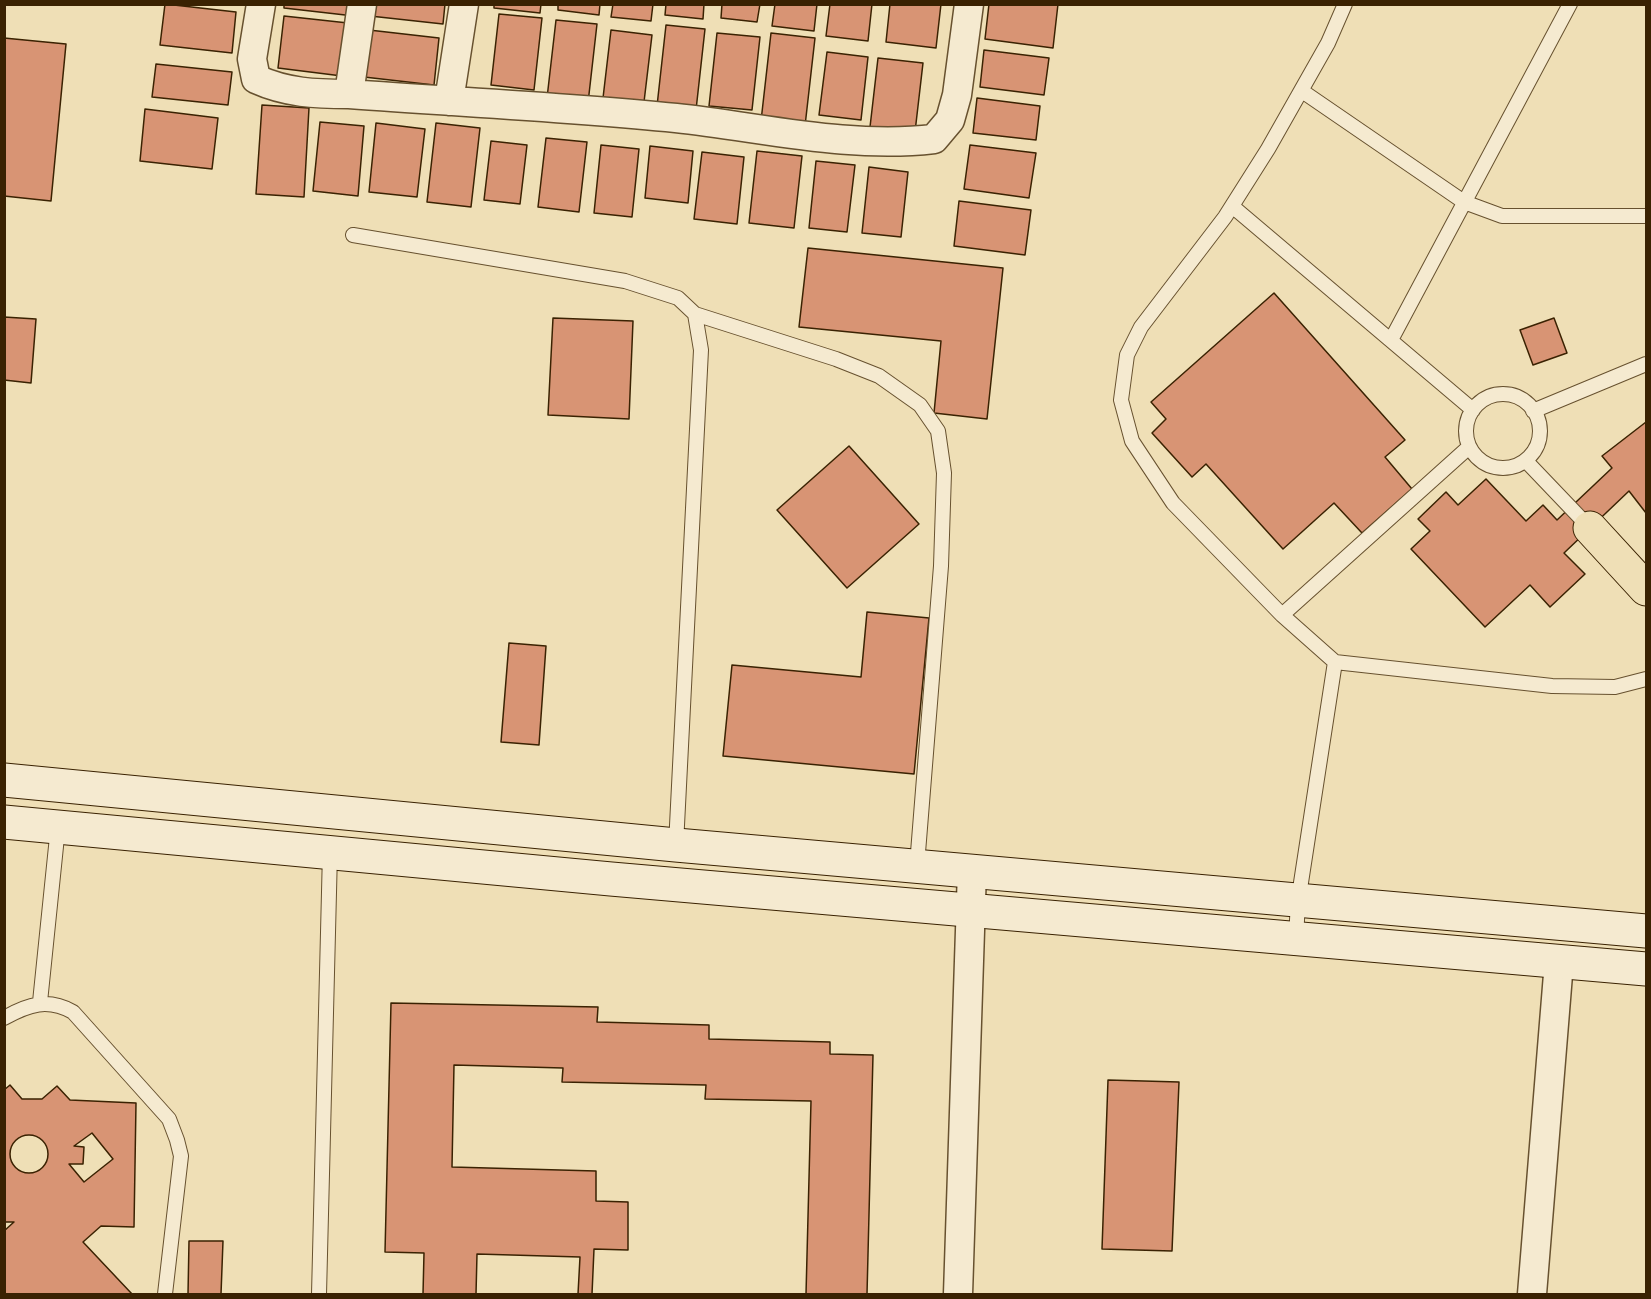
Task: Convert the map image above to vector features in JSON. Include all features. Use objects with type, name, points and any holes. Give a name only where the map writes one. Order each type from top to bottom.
[{"type":"main road","points":[[1590,528],[1647,589]]},
{"type":"street","points":[[261,4],[252,59],[256,79],[275,88],[299,94],[349,94],[675,118],[842,140],[901,143],[934,139],[950,120],[957,94],[969,4]]},
{"type":"street","points":[[349,94],[362,4]]},
{"type":"street","points":[[449,101],[464,4]]},
{"type":"street","points":[[4,780],[676,846],[917,865],[1298,902],[1647,931]]},
{"type":"street","points":[[4,822],[1647,969]]},
{"type":"street","points":[[958,1294],[972,870]]},
{"type":"street","points":[[1532,1294],[1559,962]]},
{"type":"lane","points":[[1345,4],[1328,43],[1302,91],[1232,206],[1141,327],[1127,355],[1121,400],[1132,441],[1173,503],[1282,615],[1335,662],[1552,686],[1616,687],[1647,679]]},
{"type":"lane","points":[[1391,340],[1570,4]]},
{"type":"lane","points":[[1302,91],[1464,202],[1502,216],[1647,216]]},
{"type":"lane","points":[[1232,206],[1473,410]]},
{"type":"lane","points":[[353,235],[625,281],[678,298],[695,314],[836,359],[879,376],[920,405],[938,431],[944,473],[941,566],[917,865]]},
{"type":"lane","points":[[676,846],[701,350],[695,314]]},
{"type":"lane","points":[[1533,411],[1647,364]]},
{"type":"lane","points":[[1504,395],[1526,402],[1533,411],[1540,433],[1538,444],[1527,461],[1499,468],[1482,461],[1469,447],[1466,434],[1467,421],[1473,410],[1482,401],[1504,395]]},
{"type":"lane","points":[[1282,615],[1469,447]]},
{"type":"lane","points":[[1527,461],[1590,528]]},
{"type":"lane","points":[[1296,938],[1298,902],[1335,662]]},
{"type":"lane","points":[[40,1002],[58,827]]},
{"type":"lane","points":[[319,1294],[330,852]]},
{"type":"lane","points":[[4,1018],[40,1002],[59,1004],[73,1012],[169,1119],[181,1156],[165,1294]]},
{"type":"building","points":[[165,4],[236,12],[232,53],[160,45]]},
{"type":"building","points":[[284,4],[355,4],[354,16],[284,8]]},
{"type":"building","points":[[371,4],[445,4],[443,24],[370,16]]},
{"type":"building","points":[[494,4],[541,4],[540,13],[494,8]]},
{"type":"building","points":[[558,4],[600,4],[599,15],[558,10]]},
{"type":"building","points":[[613,4],[653,4],[651,21],[611,17]]},
{"type":"building","points":[[666,4],[704,4],[703,19],[665,15]]},
{"type":"building","points":[[722,4],[760,4],[757,22],[721,18]]},
{"type":"building","points":[[775,4],[817,4],[814,31],[772,26]]},
{"type":"building","points":[[830,4],[872,4],[868,41],[826,36]]},
{"type":"building","points":[[890,4],[941,4],[936,48],[886,42]]},
{"type":"building","points":[[989,4],[1058,4],[1053,48],[985,39]]},
{"type":"building","points":[[499,14],[542,18],[534,90],[491,85]]},
{"type":"building","points":[[284,16],[348,23],[342,76],[278,68]]},
{"type":"building","points":[[556,20],[597,24],[588,103],[547,98]]},
{"type":"building","points":[[666,25],[705,29],[696,110],[657,106]]},
{"type":"building","points":[[369,30],[439,38],[434,85],[364,77]]},
{"type":"building","points":[[611,30],[652,35],[644,102],[603,98]]},
{"type":"building","points":[[717,33],[760,37],[752,110],[709,106]]},
{"type":"building","points":[[771,33],[815,38],[805,126],[761,121]]},
{"type":"building","points":[[4,38],[66,44],[51,201],[4,196]]},
{"type":"building","points":[[984,50],[1049,58],[1044,95],[980,87]]},
{"type":"building","points":[[827,52],[868,57],[861,120],[819,115]]},
{"type":"building","points":[[878,58],[923,63],[915,132],[870,127]]},
{"type":"building","points":[[156,64],[232,72],[228,105],[152,97]]},
{"type":"building","points":[[977,98],[1040,106],[1036,140],[973,133]]},
{"type":"building","points":[[262,105],[309,108],[304,197],[256,194]]},
{"type":"building","points":[[145,109],[218,118],[212,169],[140,161]]},
{"type":"building","points":[[320,122],[364,126],[358,196],[313,191]]},
{"type":"building","points":[[376,123],[425,129],[417,197],[369,192]]},
{"type":"building","points":[[436,123],[480,128],[471,207],[427,202]]},
{"type":"building","points":[[546,138],[587,142],[579,212],[538,207]]},
{"type":"building","points":[[491,141],[527,145],[520,204],[484,200]]},
{"type":"building","points":[[601,145],[639,149],[632,217],[594,213]]},
{"type":"building","points":[[970,145],[1036,153],[1029,198],[964,189]]},
{"type":"building","points":[[650,146],[693,151],[688,203],[645,198]]},
{"type":"building","points":[[757,151],[802,156],[794,228],[749,223]]},
{"type":"building","points":[[702,152],[744,157],[737,224],[694,219]]},
{"type":"building","points":[[816,161],[855,165],[847,232],[809,228]]},
{"type":"building","points":[[869,167],[908,172],[901,237],[862,233]]},
{"type":"building","points":[[959,201],[1031,210],[1025,255],[954,246]]},
{"type":"building","points":[[808,248],[1003,268],[987,419],[934,413],[941,341],[799,327]]},
{"type":"building","points":[[1274,293],[1405,440],[1385,457],[1412,489],[1362,533],[1334,503],[1283,549],[1206,464],[1192,477],[1152,433],[1166,419],[1151,402]]},
{"type":"building","points":[[4,317],[36,319],[31,383],[4,380]]},
{"type":"building","points":[[553,318],[633,321],[629,419],[548,415]]},
{"type":"building","points":[[1554,318],[1567,353],[1533,365],[1520,330]]},
{"type":"building","points":[[1646,422],[1646,513],[1629,491],[1564,553],[1585,574],[1550,607],[1530,585],[1485,627],[1411,549],[1430,531],[1418,519],[1446,492],[1458,505],[1486,479],[1526,521],[1543,505],[1557,520],[1612,468],[1602,456]]},
{"type":"building","points":[[849,446],[919,524],[847,588],[777,510]]},
{"type":"building","points":[[867,612],[929,618],[914,774],[723,756],[732,665],[861,677]]},
{"type":"building","points":[[509,643],[546,646],[539,745],[501,742]]},
{"type":"building","points":[[391,1003],[598,1007],[597,1022],[709,1025],[709,1039],[830,1042],[830,1054],[873,1055],[867,1294],[806,1294],[811,1101],[705,1099],[706,1085],[562,1082],[563,1068],[454,1065],[452,1167],[596,1171],[596,1201],[628,1202],[628,1250],[594,1249],[592,1294],[578,1294],[580,1257],[477,1254],[476,1294],[423,1294],[424,1253],[385,1252]]},
{"type":"building","points":[[1108,1080],[1179,1082],[1172,1251],[1102,1249]]},
{"type":"building","points":[[10,1085],[22,1099],[42,1099],[57,1086],[70,1100],[136,1103],[134,1227],[101,1226],[83,1242],[132,1294],[4,1294],[4,1231],[14,1222],[4,1222],[4,1090]]},
{"type":"building","points":[[92,1133],[113,1159],[84,1182],[69,1164],[83,1164],[84,1147],[74,1146]]},
{"type":"building","points":[[29,1135],[43,1140],[48,1154],[43,1168],[29,1173],[15,1168],[10,1154],[15,1140]]},
{"type":"building","points":[[189,1241],[223,1241],[221,1294],[188,1294]]}]
